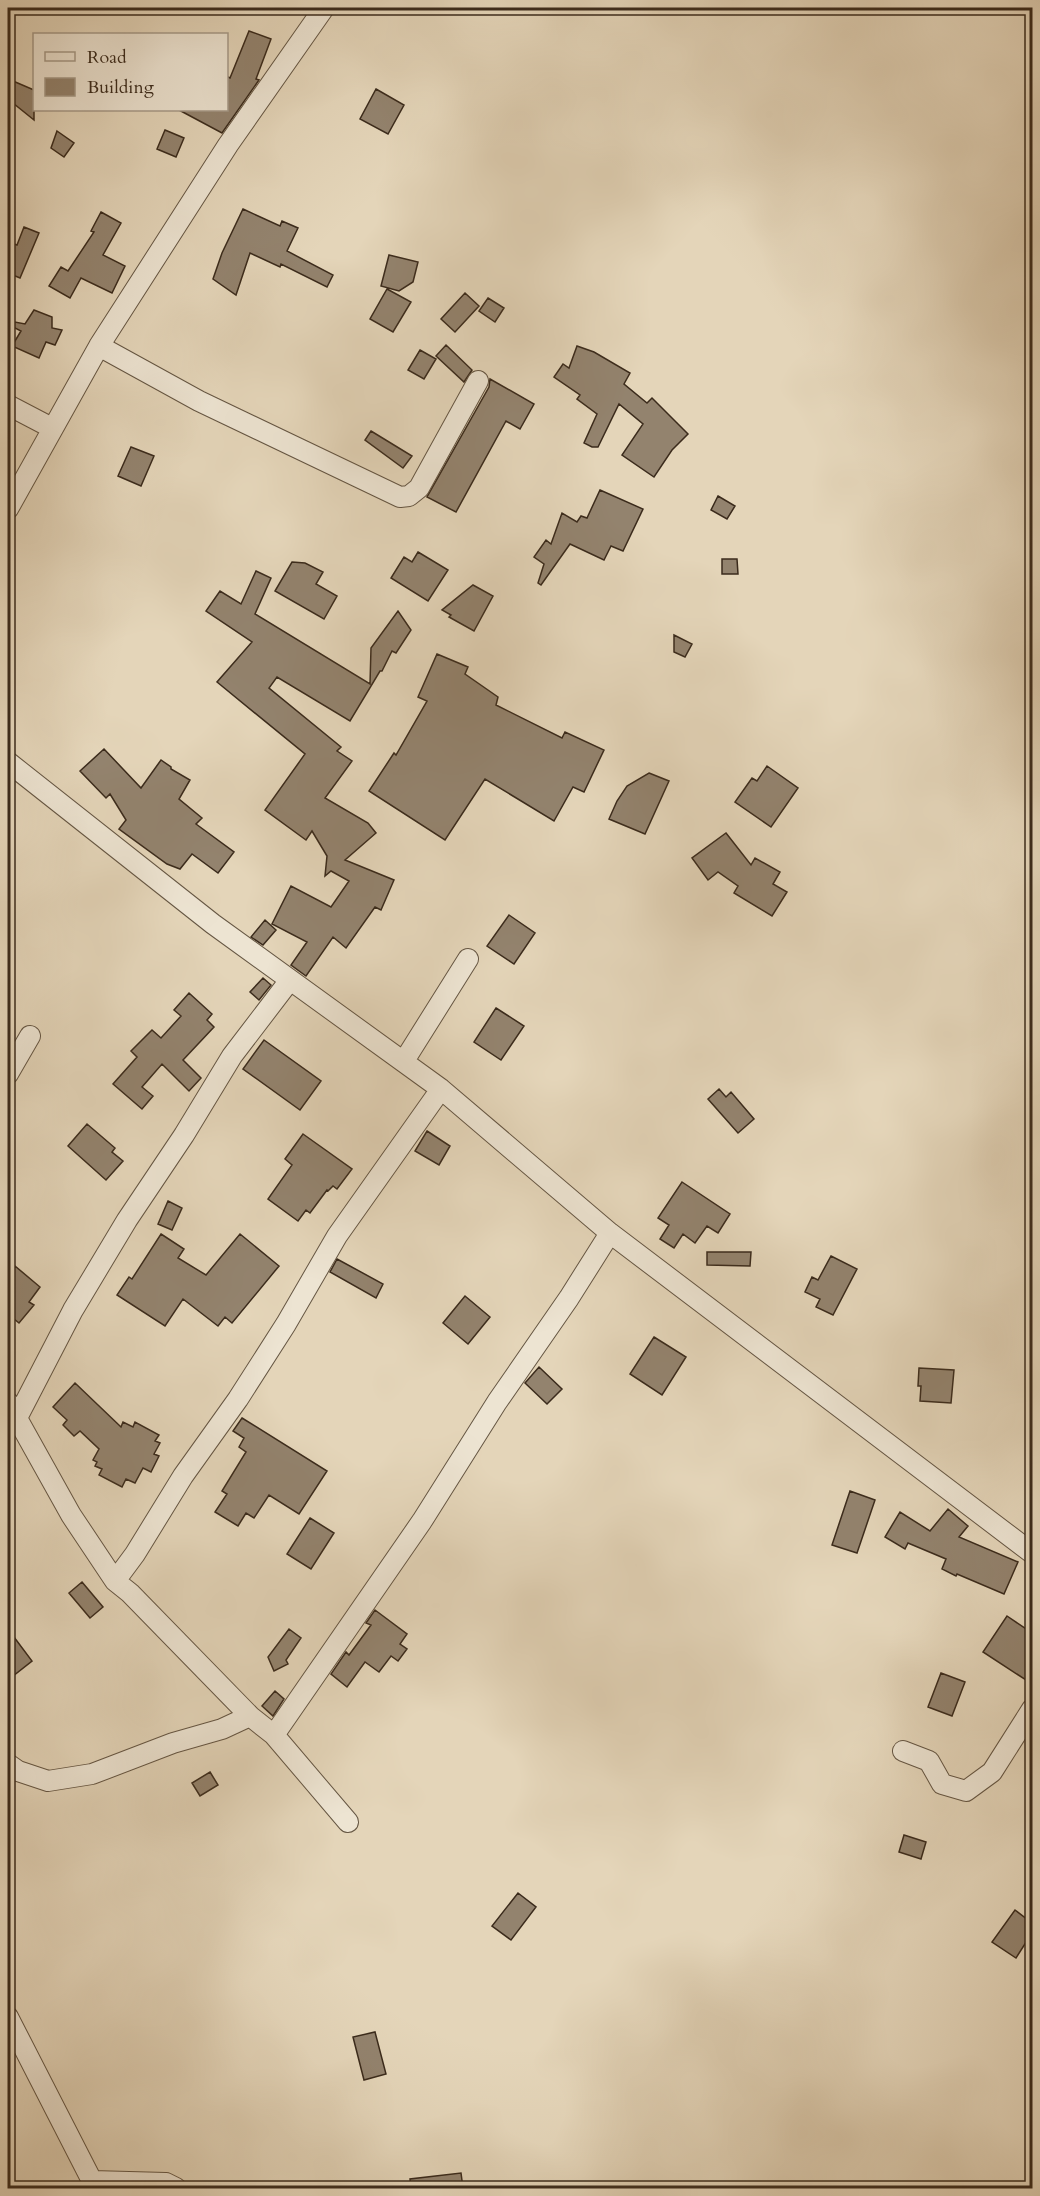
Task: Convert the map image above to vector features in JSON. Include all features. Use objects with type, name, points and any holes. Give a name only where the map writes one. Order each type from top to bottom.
[{"type":"street","points":[[8,509],[99,346],[228,146],[324,8]]},
{"type":"street","points":[[99,346],[199,401],[400,497],[409,496],[419,488],[478,381]]},
{"type":"street","points":[[8,405],[52,428]]},
{"type":"street","points":[[8,762],[213,924],[441,1089],[610,1233],[1032,1553]]},
{"type":"street","points":[[404,1061],[468,959]]},
{"type":"street","points":[[290,980],[232,1056],[184,1135],[127,1220],[12,1410],[70,1515],[115,1581],[130,1593],[250,1716],[274,1735],[348,1822]]},
{"type":"street","points":[[8,1074],[30,1036]]},
{"type":"street","points":[[115,1581],[135,1554],[183,1476],[244,1390],[337,1236],[441,1089]]},
{"type":"street","points":[[274,1735],[422,1521],[497,1402],[569,1298],[610,1233]]},
{"type":"street","points":[[903,1751],[929,1761],[942,1784],[966,1791],[992,1772],[1032,1709]]},
{"type":"street","points":[[8,1764],[18,1771],[48,1781],[92,1774],[173,1743],[222,1729],[250,1716]]},
{"type":"street","points":[[8,2017],[92,2181],[166,2183],[176,2188]]},
{"type":"building","points":[[249,31],[271,39],[256,79],[259,80],[222,133],[181,111],[228,111],[228,77],[230,78]]},
{"type":"building","points":[[13,81],[33,90],[34,120],[8,99]]},
{"type":"building","points":[[376,89],[404,105],[388,134],[360,119]]},
{"type":"building","points":[[165,130],[184,138],[176,157],[157,149]]},
{"type":"building","points":[[57,131],[74,143],[64,157],[51,148]]},
{"type":"building","points":[[243,209],[280,226],[282,221],[298,228],[287,251],[333,275],[327,287],[281,264],[280,267],[250,253],[236,295],[213,279],[222,253]]},
{"type":"building","points":[[101,212],[121,223],[103,255],[125,266],[112,293],[81,278],[70,298],[49,286],[61,267],[68,271],[94,232],[91,231]]},
{"type":"building","points":[[24,227],[39,233],[20,278],[8,273],[8,242],[17,245]]},
{"type":"building","points":[[389,255],[418,262],[413,282],[399,291],[381,286]]},
{"type":"building","points":[[387,289],[411,302],[393,332],[370,319]]},
{"type":"building","points":[[465,293],[479,306],[455,332],[441,319]]},
{"type":"building","points":[[488,298],[504,308],[495,322],[479,311]]},
{"type":"building","points":[[34,310],[52,317],[52,328],[62,330],[55,345],[46,342],[39,358],[12,346],[21,331],[13,327],[15,322],[25,324]]},
{"type":"building","points":[[446,345],[472,370],[464,382],[436,356]]},
{"type":"building","points":[[577,346],[594,352],[630,373],[624,384],[647,403],[652,398],[688,434],[672,450],[654,477],[622,455],[643,424],[619,404],[598,447],[584,443],[597,414],[577,399],[580,395],[554,377],[563,364],[569,368]]},
{"type":"building","points":[[420,350],[436,359],[424,379],[408,370]]},
{"type":"building","points":[[490,379],[534,404],[520,429],[506,421],[456,512],[427,497],[489,387]]},
{"type":"building","points":[[371,431],[412,456],[403,468],[365,440]]},
{"type":"building","points":[[131,447],[154,456],[141,486],[118,476]]},
{"type":"building","points":[[600,490],[643,509],[623,551],[611,546],[604,560],[570,544],[541,585],[538,583],[544,564],[534,557],[546,540],[551,544],[562,513],[577,522],[581,516],[587,518]]},
{"type":"building","points":[[718,496],[735,506],[727,519],[711,510]]},
{"type":"building","points":[[418,552],[448,570],[428,601],[391,578],[404,557],[412,562]]},
{"type":"building","points":[[722,559],[737,559],[738,574],[722,574]]},
{"type":"building","points":[[292,562],[305,563],[323,572],[316,584],[337,596],[324,619],[275,591]]},
{"type":"building","points":[[256,571],[271,578],[255,614],[370,684],[371,648],[398,611],[411,630],[396,653],[392,651],[350,721],[277,677],[269,688],[341,747],[337,751],[352,761],[325,798],[368,823],[376,833],[345,860],[394,880],[381,910],[375,907],[346,948],[333,937],[306,976],[291,965],[307,942],[272,924],[291,886],[331,907],[349,881],[331,871],[325,876],[327,856],[312,831],[306,840],[265,810],[305,754],[217,682],[252,642],[206,611],[220,591],[241,604]]},
{"type":"building","points":[[473,585],[493,596],[474,631],[449,617],[451,615],[442,610]]},
{"type":"building","points":[[674,635],[692,644],[685,657],[674,652]]},
{"type":"building","points":[[437,654],[468,667],[465,674],[498,697],[496,705],[562,738],[565,732],[604,750],[584,792],[573,787],[554,821],[485,779],[445,840],[369,791],[394,753],[396,755],[427,701],[418,697]]},
{"type":"building","points":[[104,749],[141,788],[161,760],[190,780],[179,799],[202,818],[196,824],[234,852],[218,873],[192,854],[180,869],[167,864],[119,829],[126,820],[110,794],[106,798],[80,771]]},
{"type":"building","points":[[767,766],[798,788],[771,827],[735,802],[752,778],[757,781]]},
{"type":"building","points":[[649,773],[669,781],[645,834],[609,819],[627,786]]},
{"type":"building","points":[[726,833],[751,865],[755,858],[780,872],[773,884],[787,892],[772,916],[734,893],[738,886],[718,872],[708,880],[692,858]]},
{"type":"building","points":[[509,915],[535,933],[514,964],[487,946]]},
{"type":"building","points":[[265,920],[276,930],[263,945],[251,937]]},
{"type":"building","points":[[263,978],[271,985],[259,1000],[250,992]]},
{"type":"building","points":[[189,993],[212,1014],[207,1020],[214,1027],[183,1060],[201,1078],[189,1091],[162,1064],[142,1087],[153,1096],[142,1109],[113,1084],[137,1057],[131,1051],[152,1030],[161,1038],[181,1016],[174,1010]]},
{"type":"building","points":[[496,1008],[524,1026],[501,1060],[474,1042]]},
{"type":"building","points":[[264,1040],[321,1081],[300,1110],[243,1069]]},
{"type":"building","points":[[719,1089],[726,1097],[731,1092],[754,1119],[738,1133],[708,1099]]},
{"type":"building","points":[[87,1124],[115,1148],[112,1152],[123,1161],[106,1180],[68,1146]]},
{"type":"building","points":[[427,1131],[450,1146],[439,1165],[415,1151]]},
{"type":"building","points":[[303,1134],[352,1169],[337,1189],[333,1186],[327,1190],[310,1213],[306,1210],[298,1221],[268,1199],[292,1165],[285,1159]]},
{"type":"building","points":[[682,1182],[730,1214],[718,1233],[707,1226],[695,1243],[683,1234],[674,1248],[660,1239],[669,1225],[658,1218]]},
{"type":"building","points":[[168,1201],[182,1208],[172,1230],[158,1224]]},
{"type":"building","points":[[161,1234],[184,1249],[178,1258],[206,1275],[240,1234],[279,1266],[232,1323],[225,1317],[218,1326],[183,1299],[165,1326],[117,1295],[129,1277],[132,1279]]},
{"type":"building","points":[[707,1252],[751,1252],[750,1266],[707,1265]]},
{"type":"building","points":[[831,1256],[857,1269],[833,1315],[816,1307],[820,1299],[805,1292],[812,1277],[818,1280]]},
{"type":"building","points":[[337,1259],[383,1284],[376,1298],[330,1272]]},
{"type":"building","points":[[15,1266],[40,1287],[29,1302],[34,1305],[19,1323],[8,1314],[8,1275]]},
{"type":"building","points":[[465,1296],[490,1317],[468,1344],[443,1323]]},
{"type":"building","points":[[654,1337],[686,1357],[662,1395],[630,1374]]},
{"type":"building","points":[[539,1367],[562,1389],[547,1404],[525,1383]]},
{"type":"building","points":[[919,1368],[954,1370],[951,1403],[920,1401]]},
{"type":"building","points":[[75,1383],[121,1427],[123,1422],[133,1427],[135,1422],[159,1435],[155,1441],[160,1443],[154,1454],[159,1456],[151,1472],[143,1468],[135,1483],[126,1479],[122,1487],[99,1475],[102,1469],[95,1466],[97,1462],[93,1460],[99,1449],[80,1431],[74,1436],[63,1425],[67,1420],[53,1407]]},
{"type":"building","points":[[242,1418],[327,1471],[299,1514],[269,1495],[254,1518],[246,1513],[238,1526],[215,1512],[227,1494],[222,1491],[246,1452],[239,1447],[244,1438],[233,1431]]},
{"type":"building","points":[[850,1491],[875,1500],[857,1553],[832,1545]]},
{"type":"building","points":[[948,1509],[968,1526],[959,1537],[1018,1562],[1004,1594],[942,1569],[946,1559],[908,1543],[905,1549],[885,1537],[900,1512],[930,1531]]},
{"type":"building","points":[[310,1518],[334,1533],[311,1569],[287,1554]]},
{"type":"building","points":[[82,1582],[103,1607],[90,1618],[69,1593]]},
{"type":"building","points":[[375,1610],[407,1634],[400,1644],[407,1649],[398,1661],[391,1656],[379,1672],[365,1662],[347,1687],[331,1674],[346,1652],[349,1655],[371,1625],[366,1623]]},
{"type":"building","points":[[1007,1616],[1032,1633],[1032,1669],[1026,1680],[983,1652]]},
{"type":"building","points":[[8,1629],[32,1661],[8,1680]]},
{"type":"building","points":[[289,1629],[301,1638],[286,1660],[288,1664],[274,1671],[268,1657]]},
{"type":"building","points":[[941,1673],[965,1682],[952,1716],[928,1707]]},
{"type":"building","points":[[275,1691],[284,1699],[273,1716],[262,1706]]},
{"type":"building","points":[[210,1772],[218,1785],[200,1796],[192,1783]]},
{"type":"building","points":[[904,1835],[926,1842],[921,1859],[899,1852]]},
{"type":"building","points":[[518,1893],[536,1907],[511,1940],[492,1926]]},
{"type":"building","points":[[1015,1910],[1032,1923],[1032,1933],[1016,1958],[992,1942]]},
{"type":"building","points":[[375,2032],[386,2074],[364,2080],[353,2037]]},
{"type":"building","points":[[461,2173],[463,2188],[411,2188],[410,2179]]}]
